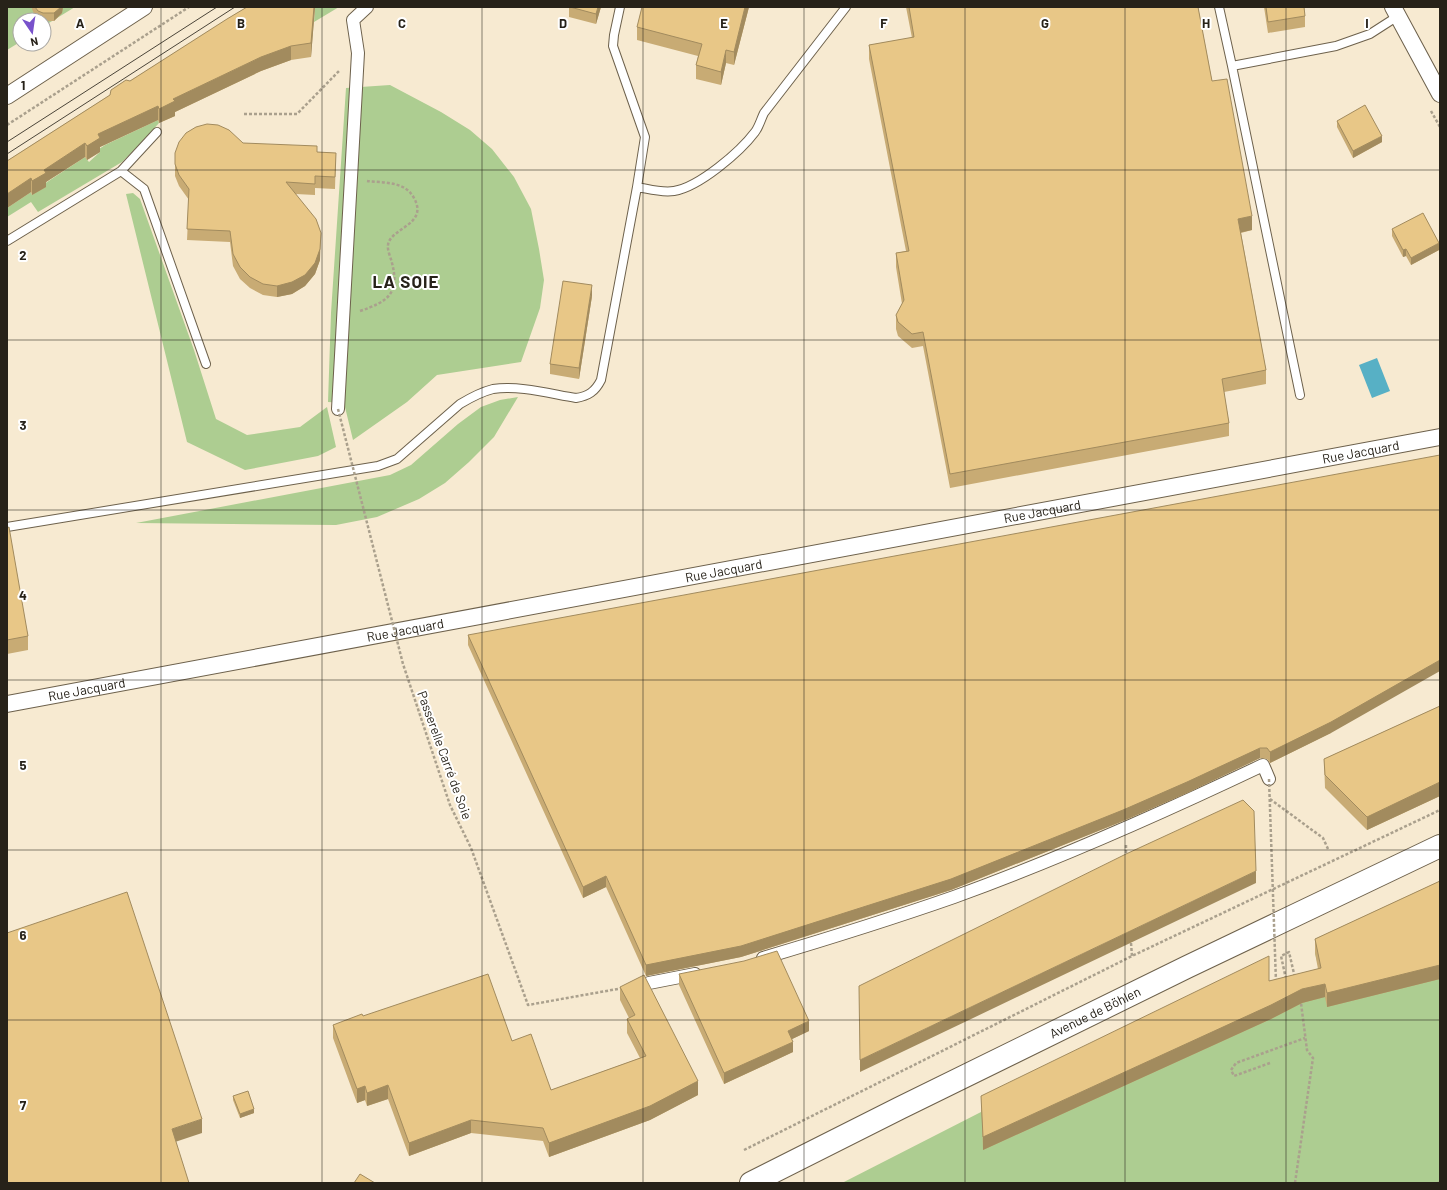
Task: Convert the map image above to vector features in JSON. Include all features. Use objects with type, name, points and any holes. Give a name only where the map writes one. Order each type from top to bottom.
[{"type":"main road","name":"Avenue de Böhlen","points":[[752,1183],[900,1108],[1240,941],[1440,846]]},
{"type":"street","points":[[7,96],[144,7]]},
{"type":"street","points":[[338,409],[358,52],[353,20],[367,7]]},
{"type":"street","points":[[1395,12],[1440,94]]},
{"type":"street","name":"Rue Jacquard","points":[[7,704],[1440,437]]},
{"type":"street","points":[[750,962],[939,902],[1013,874],[1183,803],[1263,765],[1269,778]]},
{"type":"street","points":[[649,983],[704,973]]},
{"type":"lane","points":[[7,527],[378,466],[397,459],[460,404],[492,390],[521,388],[576,398],[585,397],[592,393],[598,386],[600,380],[637,187],[645,137],[613,46],[620,7]]},
{"type":"lane","points":[[637,187],[664,192],[689,187],[742,148],[756,130],[764,112],[846,7]]},
{"type":"lane","points":[[1219,7],[1300,395]]},
{"type":"lane","points":[[1232,66],[1336,46],[1370,34],[1395,12]]},
{"type":"lane","points":[[7,241],[121,170],[157,132]]},
{"type":"lane","points":[[121,170],[144,189],[206,364]]},
{"type":"path","points":[[7,125],[189,7]]},
{"type":"path","points":[[244,114],[296,114],[358,52]]},
{"type":"path","points":[[344,313],[357,312],[382,303],[392,294],[394,282],[393,265],[388,246],[391,236],[406,228],[416,216],[417,204],[410,192],[398,184],[351,180]]},
{"type":"path","name":"Passerelle Carré de Soie","points":[[338,409],[403,664],[450,805],[471,848],[528,1005],[649,983]]},
{"type":"path","points":[[1269,778],[1276,986]]},
{"type":"path","points":[[1270,799],[1323,838],[1328,849]]},
{"type":"path","points":[[744,1150],[1132,956],[1440,810]]},
{"type":"path","points":[[1131,943],[1132,956]]},
{"type":"path","points":[[1287,985],[1281,956],[1289,952],[1296,981]]},
{"type":"path","points":[[1295,1183],[1313,1058],[1307,1050],[1301,1003]]},
{"type":"path","points":[[1270,1063],[1234,1076],[1231,1070],[1236,1063],[1305,1038]]},
{"type":"green space","points":[[7,7],[75,7],[52,21],[52,12],[12,12],[12,47],[7,50]]},
{"type":"green space","points":[[315,7],[339,7],[314,22]]},
{"type":"green space","points":[[390,85],[441,112],[470,130],[492,149],[514,177],[531,209],[544,280],[540,308],[521,362],[437,375],[407,402],[353,440],[344,403],[328,402],[331,313],[346,88]]},
{"type":"green space","points":[[158,120],[159,123],[122,162],[38,212],[31,202],[7,217],[7,208],[31,192],[32,195],[44,184],[85,157],[89,162],[100,152],[99,149],[105,145]]},
{"type":"green space","points":[[133,193],[140,199],[194,350],[216,419],[247,435],[300,427],[327,407],[336,447],[318,456],[245,470],[187,442],[126,194]]},
{"type":"green space","points":[[518,397],[494,437],[445,483],[419,499],[377,517],[336,525],[136,523],[390,475],[411,465],[458,424],[481,407],[500,400]]},
{"type":"green space","points":[[1440,894],[1440,1183],[842,1183],[981,1112],[981,1110],[1157,1024],[1322,982],[1315,953]]},
{"type":"water","points":[[1377,358],[1390,391],[1372,398],[1359,365]]},
{"type":"building","points":[[35,7],[61,7],[54,13],[38,11]]},
{"type":"building","points":[[247,7],[314,7],[311,43],[291,46],[261,57],[173,99],[175,101],[159,109],[158,106],[98,134],[100,138],[87,146],[85,143],[44,170],[46,173],[32,181],[31,178],[7,194],[7,161],[110,95],[111,90],[126,80],[130,81]]},
{"type":"building","points":[[570,7],[598,7],[596,14]]},
{"type":"building","points":[[642,7],[745,7],[734,52],[726,50],[721,72],[696,65],[702,44],[637,27]]},
{"type":"building","points":[[909,7],[1198,7],[1212,81],[1227,79],[1252,216],[1238,219],[1266,370],[1222,379],[1229,423],[950,474],[923,332],[912,334],[898,322],[896,315],[904,300],[896,253],[909,251],[869,45],[914,37]]},
{"type":"building","points":[[1266,7],[1304,7],[1305,16],[1268,22]]},
{"type":"building","points":[[1365,105],[1382,136],[1353,151],[1337,121]]},
{"type":"building","points":[[207,124],[218,125],[229,130],[243,143],[317,146],[317,152],[336,153],[335,177],[315,176],[315,184],[286,182],[316,219],[321,233],[320,249],[315,263],[305,275],[292,282],[277,286],[263,284],[250,277],[240,267],[233,254],[230,231],[187,229],[189,189],[179,175],[175,164],[175,153],[179,142],[186,133],[196,127]]},
{"type":"building","points":[[1423,213],[1439,243],[1411,258],[1406,249],[1403,250],[1392,229]]},
{"type":"building","points":[[563,281],[592,285],[579,368],[550,364]]},
{"type":"building","points":[[1440,455],[1440,660],[1331,722],[1270,752],[1267,748],[1260,748],[1123,810],[951,879],[741,946],[646,965],[606,876],[583,887],[468,635]]},
{"type":"building","points":[[9,527],[28,636],[7,640],[7,528]]},
{"type":"building","points":[[1440,706],[1440,782],[1367,817],[1325,775],[1324,759]]},
{"type":"building","points":[[1243,800],[1254,811],[1256,871],[860,1060],[859,986],[1126,854]]},
{"type":"building","points":[[1440,881],[1440,965],[1327,993],[1325,984],[1302,989],[1271,1005],[983,1137],[981,1096],[1269,956],[1269,981],[1321,968],[1315,939]]},
{"type":"building","points":[[127,892],[202,1119],[172,1129],[189,1183],[7,1183],[7,933]]},
{"type":"building","points":[[777,951],[809,1021],[788,1031],[793,1042],[724,1073],[679,974],[744,961]]},
{"type":"building","points":[[488,974],[512,1041],[531,1034],[551,1090],[646,1056],[627,1019],[635,1015],[620,987],[644,975],[698,1081],[650,1106],[549,1143],[543,1128],[471,1120],[409,1143],[388,1085],[367,1093],[365,1086],[357,1089],[333,1025],[362,1014],[363,1016]]},
{"type":"building","points":[[248,1091],[254,1109],[240,1114],[233,1096]]},
{"type":"building","points":[[360,1174],[375,1183],[354,1183]]},
{"type":"tram line","points":[[7,142],[217,7]]},
{"type":"tram line","points":[[7,154],[235,7]]},
{"type":"district","name":"LA SOIE","points":[[406,281]]}]
